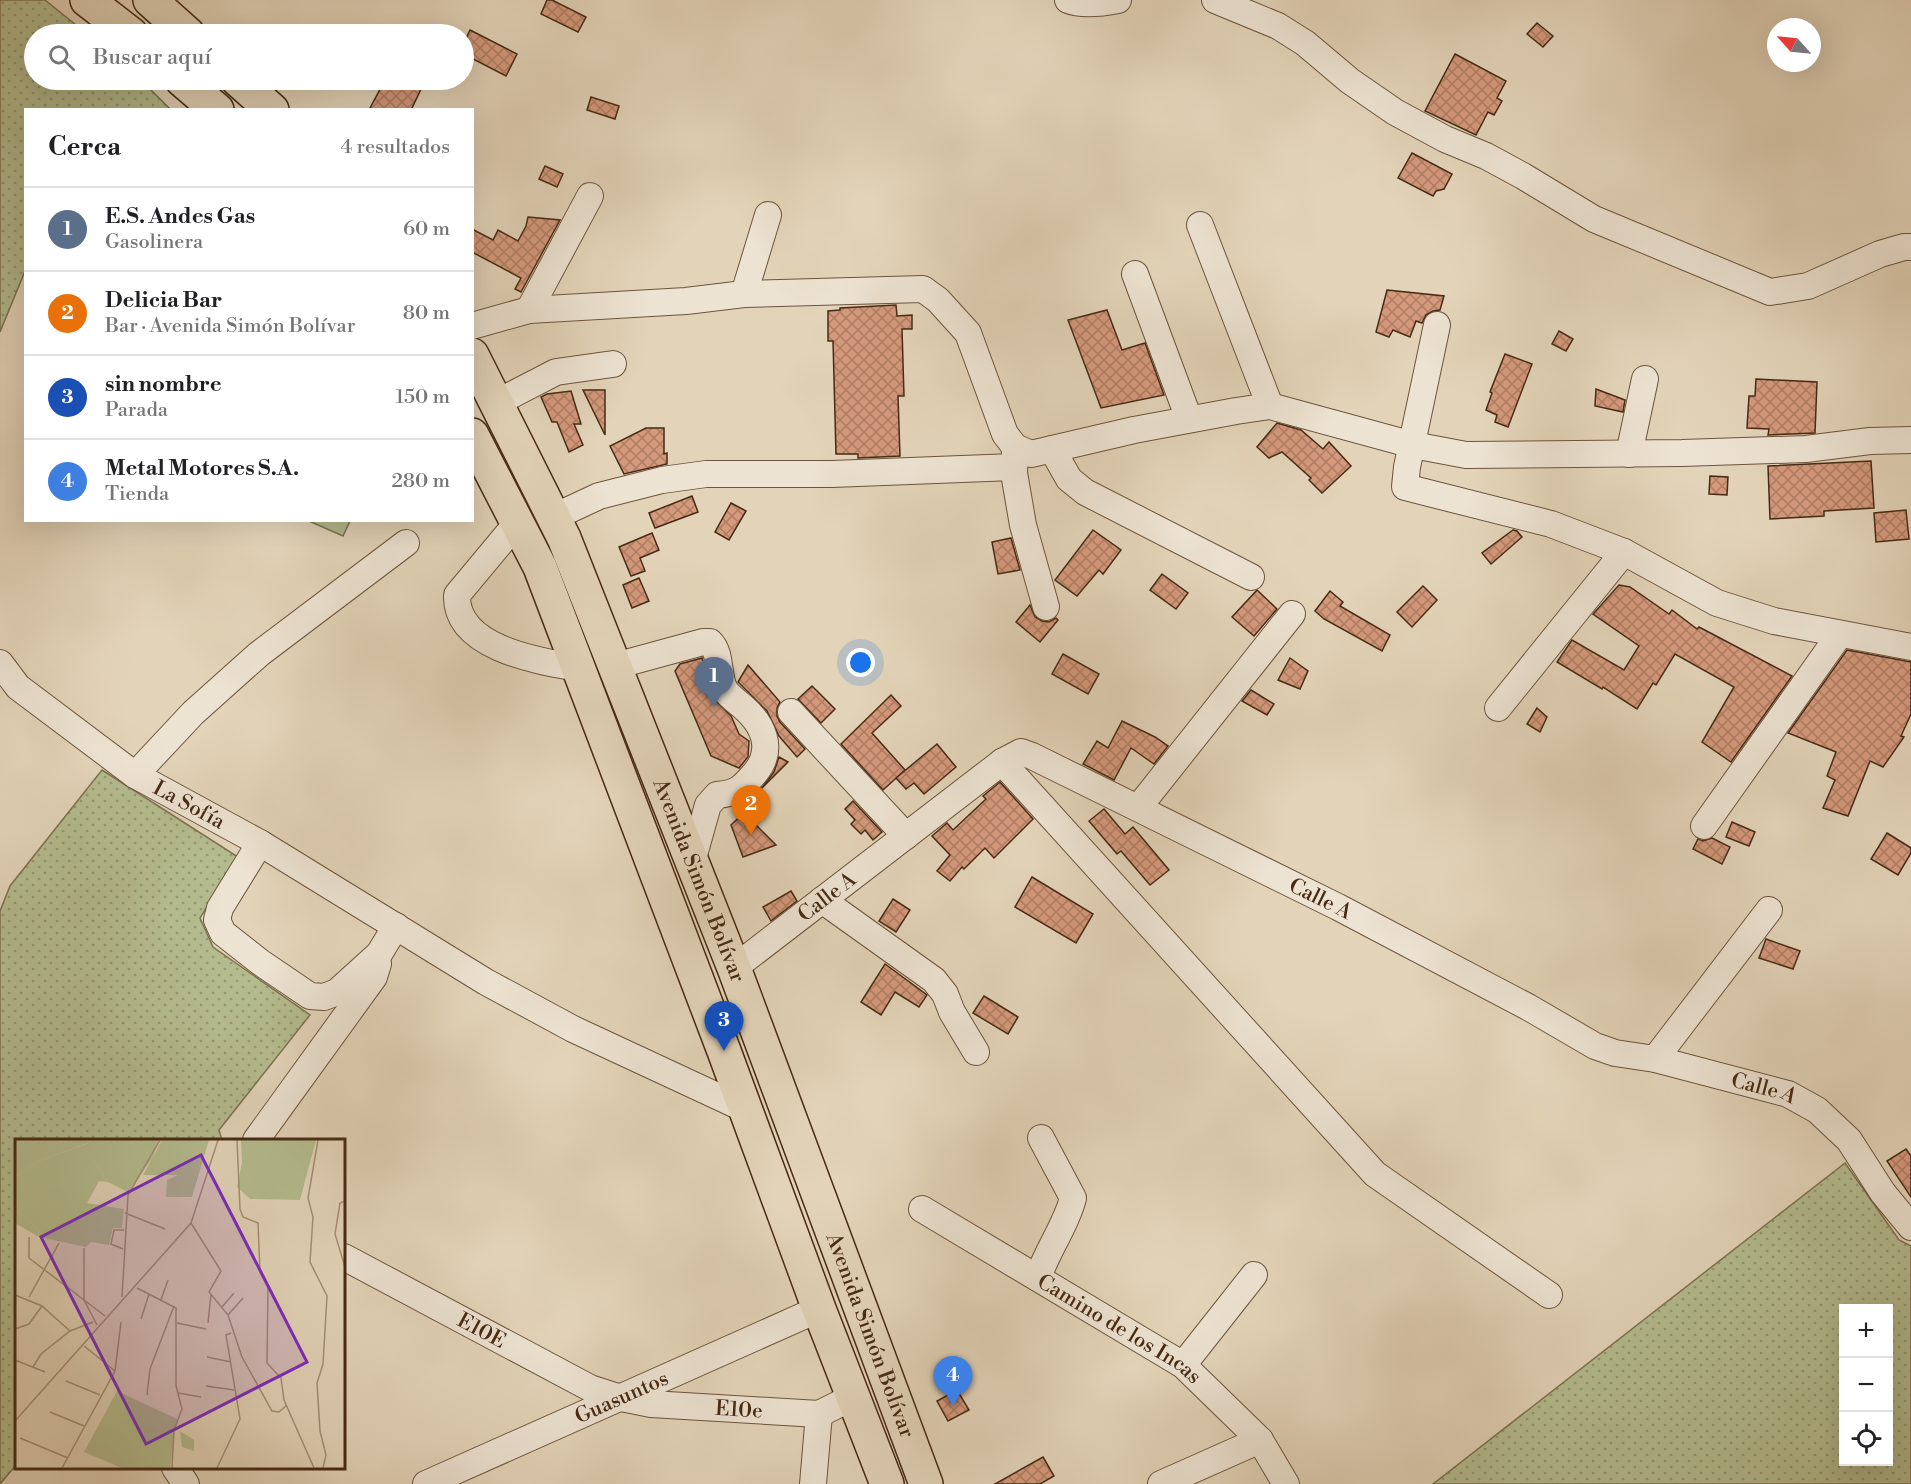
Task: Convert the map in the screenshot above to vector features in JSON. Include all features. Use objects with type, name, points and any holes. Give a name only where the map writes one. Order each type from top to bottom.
[{"type":"highway","points":[[87,0],[118,24]]},
{"type":"highway","points":[[150,0],[177,24]]},
{"type":"highway","points":[[194,90],[215,108]]},
{"type":"highway","points":[[249,90],[270,108]]},
{"type":"highway","name":"Avenida Simón Bolívar","points":[[474,359],[564,538],[734,968],[926,1484]]},
{"type":"highway","name":"Avenida Simón Bolívar","points":[[474,439],[540,567],[887,1484]]},
{"type":"street","points":[[1068,0],[1102,3],[1118,0]]},
{"type":"street","points":[[1215,0],[1278,26],[1305,43],[1350,81],[1395,111],[1445,139],[1486,156],[1594,219],[1770,292],[1808,286],[1880,254],[1911,247]]},
{"type":"street","points":[[529,310],[590,196]]},
{"type":"street","points":[[744,294],[768,215]]},
{"type":"street","points":[[1200,225],[1270,406]]},
{"type":"street","points":[[1134,274],[1189,419]]},
{"type":"street","points":[[474,325],[529,310],[686,301],[744,294],[923,289],[939,300],[968,333],[1014,457],[1025,535],[1046,607]]},
{"type":"street","points":[[1437,325],[1405,487],[1551,524],[1624,552],[1717,603],[1774,621],[1911,647]]},
{"type":"street","points":[[496,403],[556,372],[613,364]]},
{"type":"street","points":[[1629,454],[1645,379]]},
{"type":"street","points":[[554,517],[599,496],[662,480],[706,474],[832,474],[1014,457],[1189,419],[1270,406],[1413,445],[1466,455],[1629,454],[1806,449],[1870,441],[1911,440]]},
{"type":"street","points":[[1052,449],[1069,479],[1085,492],[1251,577]]},
{"type":"street","points":[[517,523],[457,595],[456,608],[465,625],[499,648],[534,661],[578,668]]},
{"type":"street","points":[[135,775],[193,713],[260,654],[406,543]]},
{"type":"street","points":[[1498,708],[1624,552]]},
{"type":"street","points":[[1138,808],[1292,614]]},
{"type":"street","points":[[1704,826],[1840,634]]},
{"type":"street","points":[[615,666],[710,642],[715,648],[724,689],[759,722],[767,750],[760,766],[743,786],[732,794],[717,795],[712,799],[708,805],[692,862]]},
{"type":"street","name":"La Sofía","points":[[0,663],[18,687],[135,775],[260,843],[486,982],[573,1029],[745,1109]]},
{"type":"street","points":[[791,712],[906,836]]},
{"type":"street","name":"Calle A","points":[[734,968],[1002,762],[1020,752],[1338,907],[1528,1007],[1596,1046],[1615,1053],[1655,1059],[1788,1094],[1816,1110],[1849,1140],[1883,1193],[1911,1227]]},
{"type":"street","points":[[1002,762],[1375,1174],[1549,1295]]},
{"type":"street","points":[[260,843],[220,908],[217,921],[223,933],[310,996],[324,997],[337,992],[379,954],[396,926]]},
{"type":"street","points":[[822,900],[934,980],[945,994],[952,1012],[976,1052]]},
{"type":"street","points":[[1655,1059],[1769,910]]},
{"type":"street","points":[[257,1139],[374,977],[379,954]]},
{"type":"street","points":[[1038,1278],[1044,1257],[1070,1209],[1073,1198],[1041,1138]]},
{"type":"street","name":"Camino de los Incas","points":[[922,1209],[1183,1365],[1260,1440],[1286,1484]]},
{"type":"street","name":"E10E","points":[[345,1258],[591,1388],[621,1398]]},
{"type":"street","points":[[1183,1365],[1254,1275]]},
{"type":"street","name":"Guasuntos","points":[[426,1484],[819,1309]]},
{"type":"street","name":"E10e","points":[[621,1398],[651,1404],[819,1414],[853,1397]]},
{"type":"street","points":[[813,1484],[819,1414]]},
{"type":"street","points":[[1161,1484],[1260,1440]]},
{"type":"street","points":[[176,1469],[186,1484]]},
{"type":"green space","points":[[0,0],[45,0],[75,24],[24,24],[24,90],[151,90],[169,108],[24,108],[24,273],[0,332]]},
{"type":"green space","points":[[311,522],[349,522],[343,536]]},
{"type":"green space","points":[[102,770],[238,857],[200,918],[213,947],[310,1015],[219,1130],[222,1139],[15,1139],[15,1466],[0,1484],[0,911],[10,886]]},
{"type":"green space","points":[[1845,1163],[1899,1240],[1911,1246],[1911,1484],[1433,1484]]},
{"type":"building","points":[[547,0],[552,0],[586,17],[578,32],[541,14]]},
{"type":"building","points":[[1537,23],[1553,36],[1543,47],[1527,34]]},
{"type":"building","points":[[474,32],[517,54],[506,76],[474,60]]},
{"type":"building","points":[[1455,54],[1506,81],[1497,98],[1502,101],[1494,115],[1488,112],[1476,135],[1425,111]]},
{"type":"building","points":[[380,90],[421,90],[412,108],[370,108]]},
{"type":"building","points":[[591,97],[619,106],[615,119],[587,110]]},
{"type":"building","points":[[1412,153],[1452,174],[1444,189],[1436,191],[1433,196],[1398,178]]},
{"type":"building","points":[[545,166],[563,174],[557,187],[539,179]]},
{"type":"building","points":[[528,217],[560,220],[521,292],[515,289],[521,278],[474,253],[474,230],[493,240],[498,230],[518,241]]},
{"type":"building","points":[[1387,290],[1444,296],[1440,310],[1426,315],[1422,323],[1416,321],[1410,337],[1393,330],[1389,337],[1376,332]]},
{"type":"building","points":[[896,305],[897,316],[912,315],[912,329],[902,329],[904,396],[898,396],[900,456],[858,458],[858,454],[836,454],[833,341],[828,341],[828,311],[840,310],[840,308]]},
{"type":"building","points":[[1107,310],[1122,350],[1145,343],[1164,395],[1101,408],[1068,320]]},
{"type":"building","points":[[1559,331],[1573,339],[1566,351],[1552,344]]},
{"type":"building","points":[[1505,354],[1532,364],[1508,427],[1495,422],[1497,415],[1486,410],[1492,393],[1490,392]]},
{"type":"building","points":[[1756,379],[1817,382],[1815,433],[1768,435],[1769,429],[1747,428],[1749,396],[1755,396]]},
{"type":"building","points":[[1596,389],[1625,400],[1623,412],[1595,406]]},
{"type":"building","points":[[583,390],[605,390],[605,435]]},
{"type":"building","points":[[571,391],[581,424],[574,424],[583,445],[569,452],[557,422],[552,422],[541,397]]},
{"type":"building","points":[[1277,423],[1301,430],[1323,449],[1329,442],[1351,466],[1322,493],[1309,480],[1311,478],[1282,452],[1269,458],[1257,447]]},
{"type":"building","points":[[646,428],[664,428],[664,454],[667,453],[667,464],[624,474],[610,446]]},
{"type":"building","points":[[1871,461],[1874,508],[1824,511],[1824,516],[1770,519],[1768,466]]},
{"type":"building","points":[[1710,476],[1728,477],[1727,495],[1709,494]]},
{"type":"building","points":[[692,496],[698,512],[655,528],[649,513]]},
{"type":"building","points":[[731,503],[746,511],[729,540],[715,532]]},
{"type":"building","points":[[1906,510],[1909,539],[1876,542],[1874,513]]},
{"type":"building","points":[[1093,530],[1121,550],[1103,574],[1099,570],[1077,596],[1055,580]]},
{"type":"building","points":[[1513,530],[1522,537],[1491,564],[1482,553]]},
{"type":"building","points":[[652,533],[659,550],[640,558],[645,571],[631,576],[619,547]]},
{"type":"building","points":[[1011,538],[1020,570],[998,574],[992,542]]},
{"type":"building","points":[[1162,574],[1188,593],[1176,609],[1150,590]]},
{"type":"building","points":[[639,578],[649,601],[632,608],[623,585]]},
{"type":"building","points":[[1619,585],[1630,587],[1669,614],[1672,610],[1697,629],[1699,627],[1792,676],[1731,762],[1702,742],[1734,687],[1675,654],[1656,685],[1653,683],[1637,709],[1557,662],[1572,640],[1624,670],[1639,646],[1593,614]]},
{"type":"building","points":[[1423,586],[1437,600],[1412,627],[1397,612]]},
{"type":"building","points":[[1257,590],[1277,609],[1254,636],[1232,617]]},
{"type":"building","points":[[1330,591],[1343,602],[1340,606],[1390,635],[1382,651],[1324,619],[1315,611]]},
{"type":"building","points":[[1030,605],[1035,617],[1042,621],[1049,622],[1056,618],[1058,620],[1040,642],[1016,622]]},
{"type":"building","points":[[1847,650],[1911,662],[1911,714],[1901,736],[1904,737],[1883,767],[1870,761],[1848,816],[1823,808],[1835,780],[1827,776],[1836,752],[1788,733]]},
{"type":"building","points":[[1063,654],[1099,674],[1088,694],[1052,674]]},
{"type":"building","points":[[702,658],[711,696],[731,716],[739,734],[749,741],[748,757],[739,768],[711,756],[675,671],[680,664]]},
{"type":"building","points":[[1290,658],[1308,671],[1300,689],[1278,680]]},
{"type":"building","points":[[748,665],[780,702],[777,716],[780,722],[805,749],[797,757],[779,736],[767,711],[738,682]]},
{"type":"building","points":[[812,686],[835,709],[821,723],[798,699]]},
{"type":"building","points":[[1251,690],[1274,704],[1267,715],[1242,701]]},
{"type":"building","points":[[891,695],[901,706],[872,733],[905,770],[883,790],[841,744]]},
{"type":"building","points":[[1537,708],[1547,717],[1540,732],[1527,724]]},
{"type":"building","points":[[1122,721],[1168,746],[1154,764],[1131,748],[1114,780],[1083,764],[1097,741],[1108,748]]},
{"type":"building","points":[[937,744],[956,767],[924,794],[914,783],[906,789],[896,778]]},
{"type":"building","points":[[779,757],[788,762],[761,789],[774,772]]},
{"type":"building","points":[[1000,782],[1033,819],[994,858],[985,848],[964,869],[962,867],[950,881],[937,871],[950,855],[932,836],[947,823],[953,830],[986,799],[983,796]]},
{"type":"building","points":[[853,801],[882,832],[873,840],[865,830],[861,834],[851,824],[855,820],[845,809]]},
{"type":"building","points":[[1104,809],[1125,834],[1133,827],[1169,870],[1150,885],[1121,851],[1117,854],[1089,821]]},
{"type":"building","points":[[744,813],[776,845],[743,857],[731,825]]},
{"type":"building","points":[[1732,822],[1755,832],[1749,846],[1726,837]]},
{"type":"building","points":[[1887,833],[1911,848],[1911,853],[1898,875],[1871,859]]},
{"type":"building","points":[[1712,838],[1730,847],[1722,864],[1693,849],[1698,839],[1703,841]]},
{"type":"building","points":[[1032,877],[1093,914],[1076,943],[1015,907]]},
{"type":"building","points":[[791,891],[797,901],[771,921],[763,907]]},
{"type":"building","points":[[893,899],[910,910],[896,932],[879,921]]},
{"type":"building","points":[[1766,939],[1800,951],[1793,969],[1759,958]]},
{"type":"building","points":[[885,964],[927,995],[919,1007],[895,992],[881,1015],[861,1002]]},
{"type":"building","points":[[984,996],[1018,1017],[1008,1034],[973,1013]]},
{"type":"building","points":[[1906,1149],[1911,1156],[1911,1197],[1887,1161]]},
{"type":"building","points":[[957,1390],[969,1410],[948,1421],[937,1401]]},
{"type":"building","points":[[1043,1457],[1054,1476],[1040,1484],[995,1484]]},
{"type":"place","name":"E.S. Andes Gas","points":[[714,707]]},
{"type":"place","name":"Delicia Bar","points":[[751,835]]},
{"type":"place","name":"sin nombre","points":[[724,1051]]},
{"type":"place","name":"Metal Motores S.A.","points":[[953,1406]]}]
